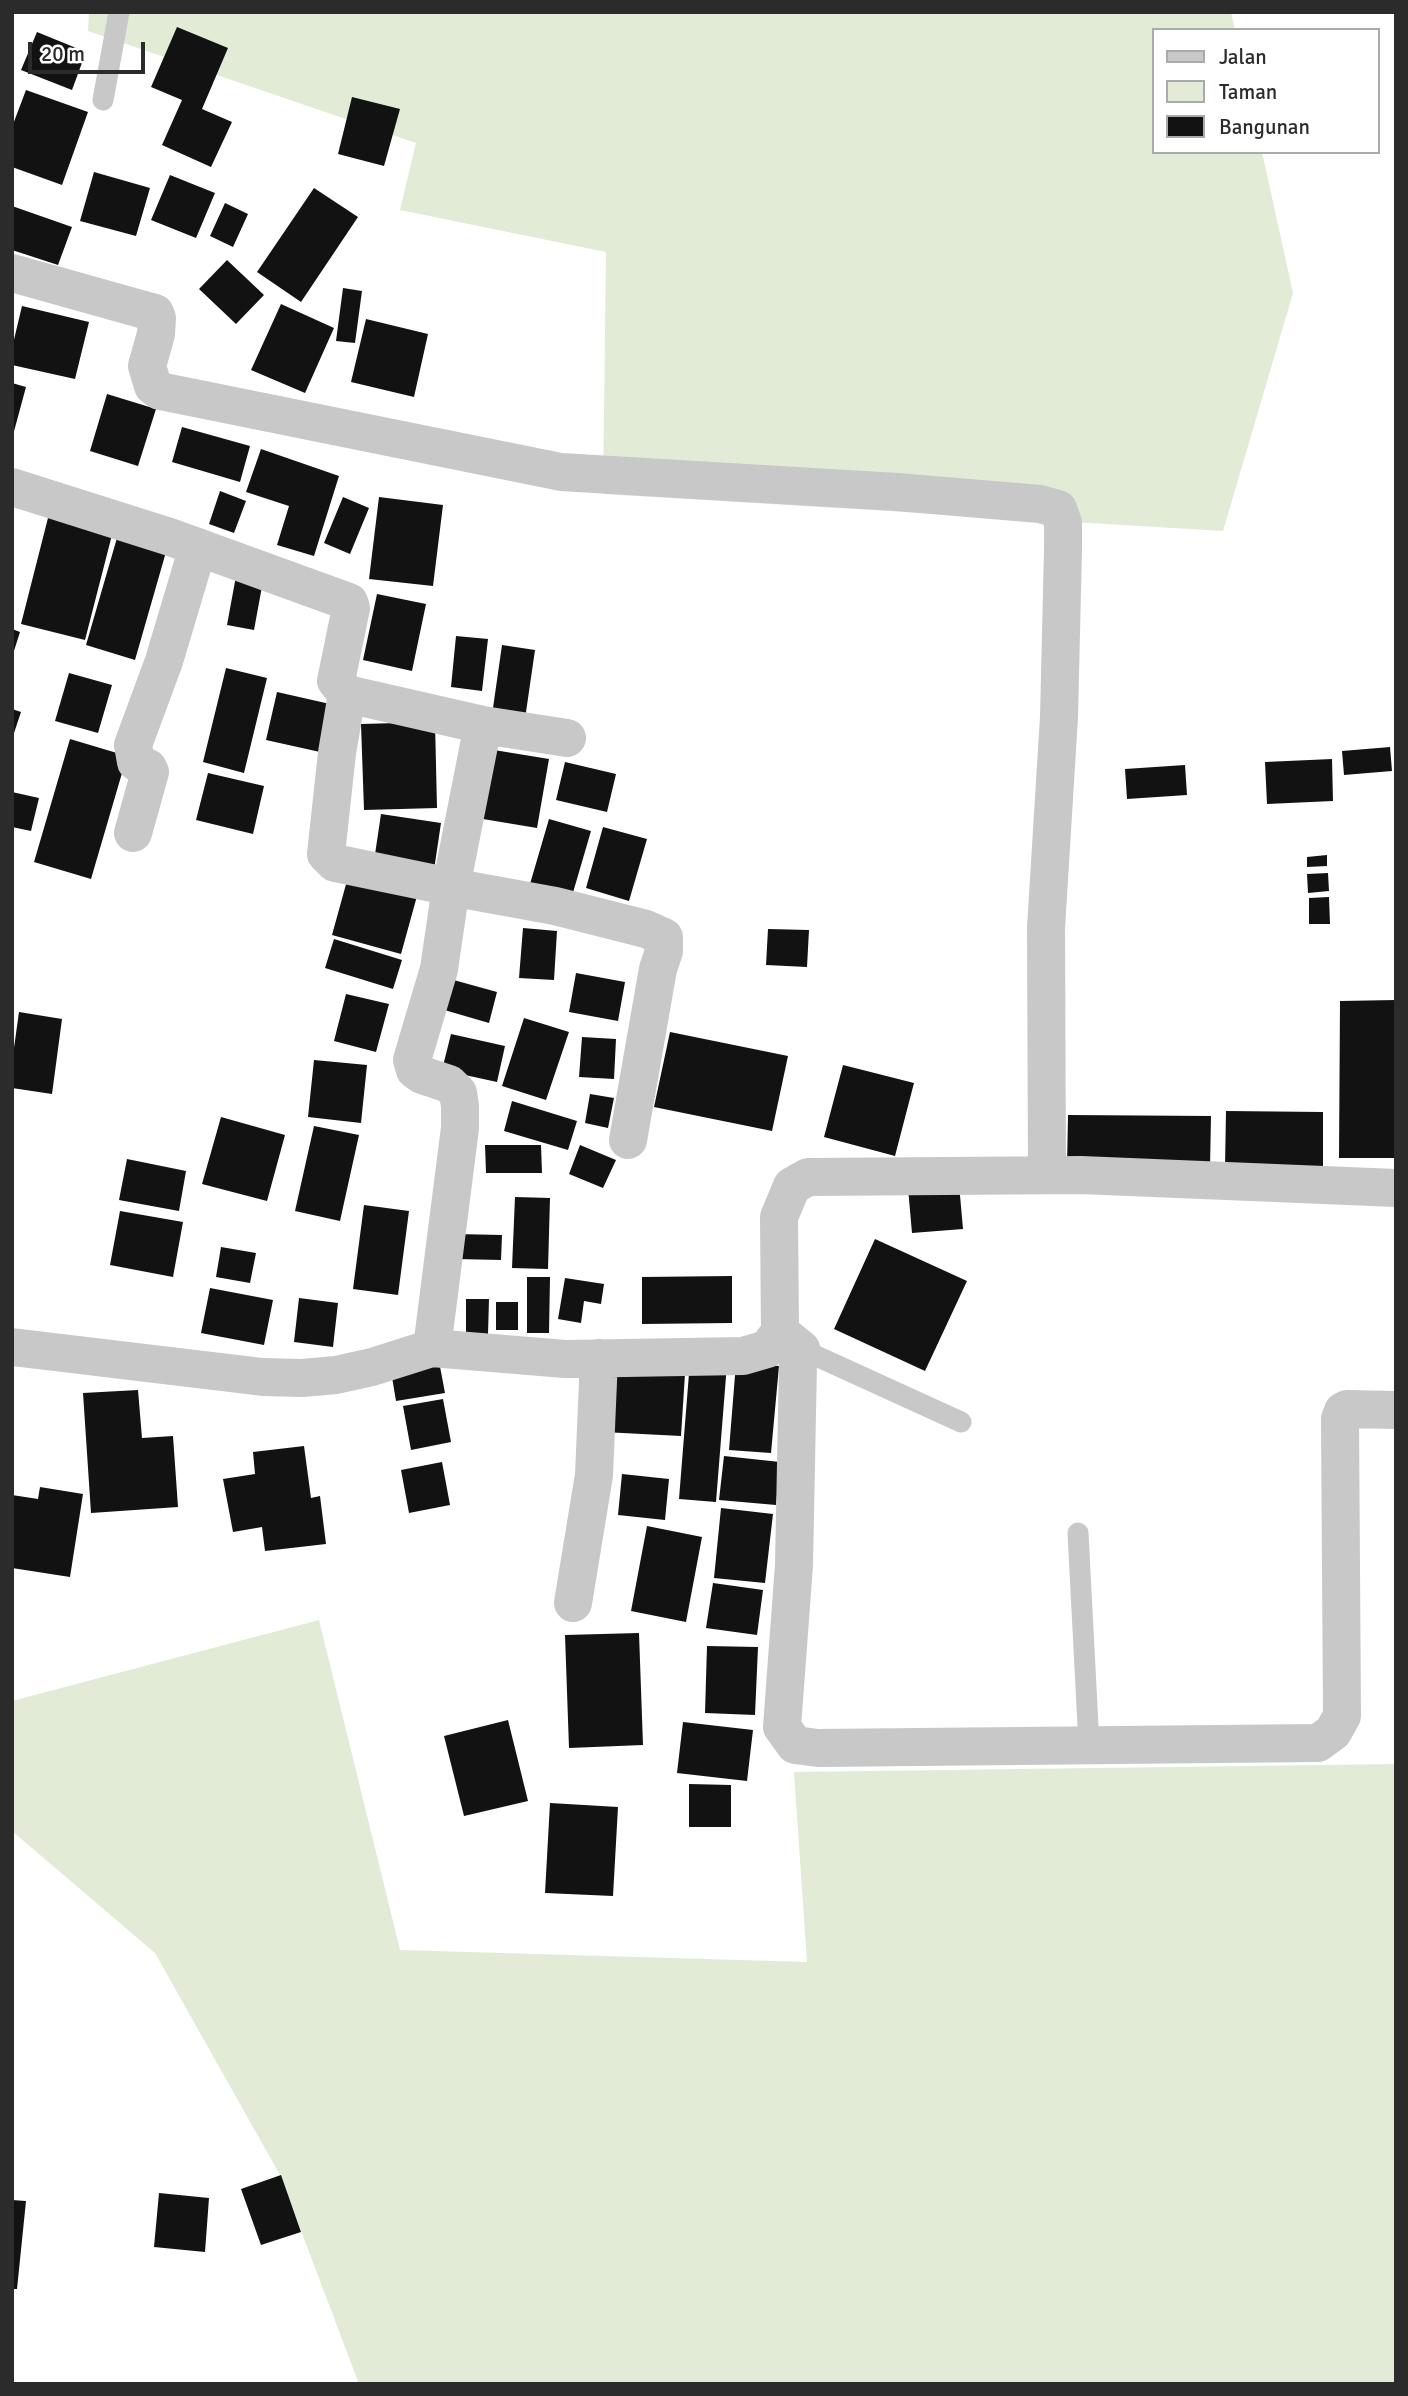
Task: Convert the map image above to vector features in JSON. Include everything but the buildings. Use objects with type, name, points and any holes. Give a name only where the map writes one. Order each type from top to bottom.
[{"type":"street","points":[[12,273],[155,313],[156,334],[147,366],[153,386],[160,391],[562,472],[897,492],[1040,504],[1058,509],[1063,523],[1063,549],[1059,717],[1046,928],[1047,1175]]},
{"type":"street","points":[[12,487],[198,547],[349,602],[351,608],[337,681],[347,694],[483,725],[567,738]]},
{"type":"street","points":[[132,833],[150,772],[136,762],[133,745],[164,661],[198,547]]},
{"type":"street","points":[[347,694],[337,753],[326,854],[335,863],[555,906],[646,929],[664,937],[664,951],[658,969],[628,1140]]},
{"type":"street","points":[[432,1348],[460,1128],[460,1106],[458,1093],[449,1084],[422,1075],[415,1070],[412,1060],[439,969],[451,887],[483,725]]},
{"type":"street","points":[[1396,1188],[1047,1175],[832,1175],[808,1177],[792,1186],[779,1217],[790,1341],[798,1363],[794,1565],[782,1727],[795,1745],[818,1748],[1318,1743],[1333,1732],[1342,1716],[1340,1419],[1343,1411],[1347,1409],[1396,1409]]},
{"type":"street","points":[[12,1347],[263,1377],[302,1378],[360,1370],[432,1348],[565,1359],[743,1356],[790,1341]]},
{"type":"street","points":[[573,1603],[594,1475],[599,1357]]},
{"type":"lane","points":[[103,100],[119,12]]},
{"type":"lane","points":[[790,1341],[961,1422]]},
{"type":"lane","points":[[1078,1533],[1089,1745]]},
{"type":"green space","points":[[89,12],[1231,12],[1235,28],[1152,28],[1152,154],[1262,154],[1293,293],[1223,531],[603,494],[606,252],[400,210],[416,143],[88,31]]},
{"type":"green space","points":[[319,1620],[400,1950],[807,1962],[794,1772],[1396,1764],[1396,2384],[359,2384],[280,2175],[155,1953],[12,1831],[12,1701]]}]
